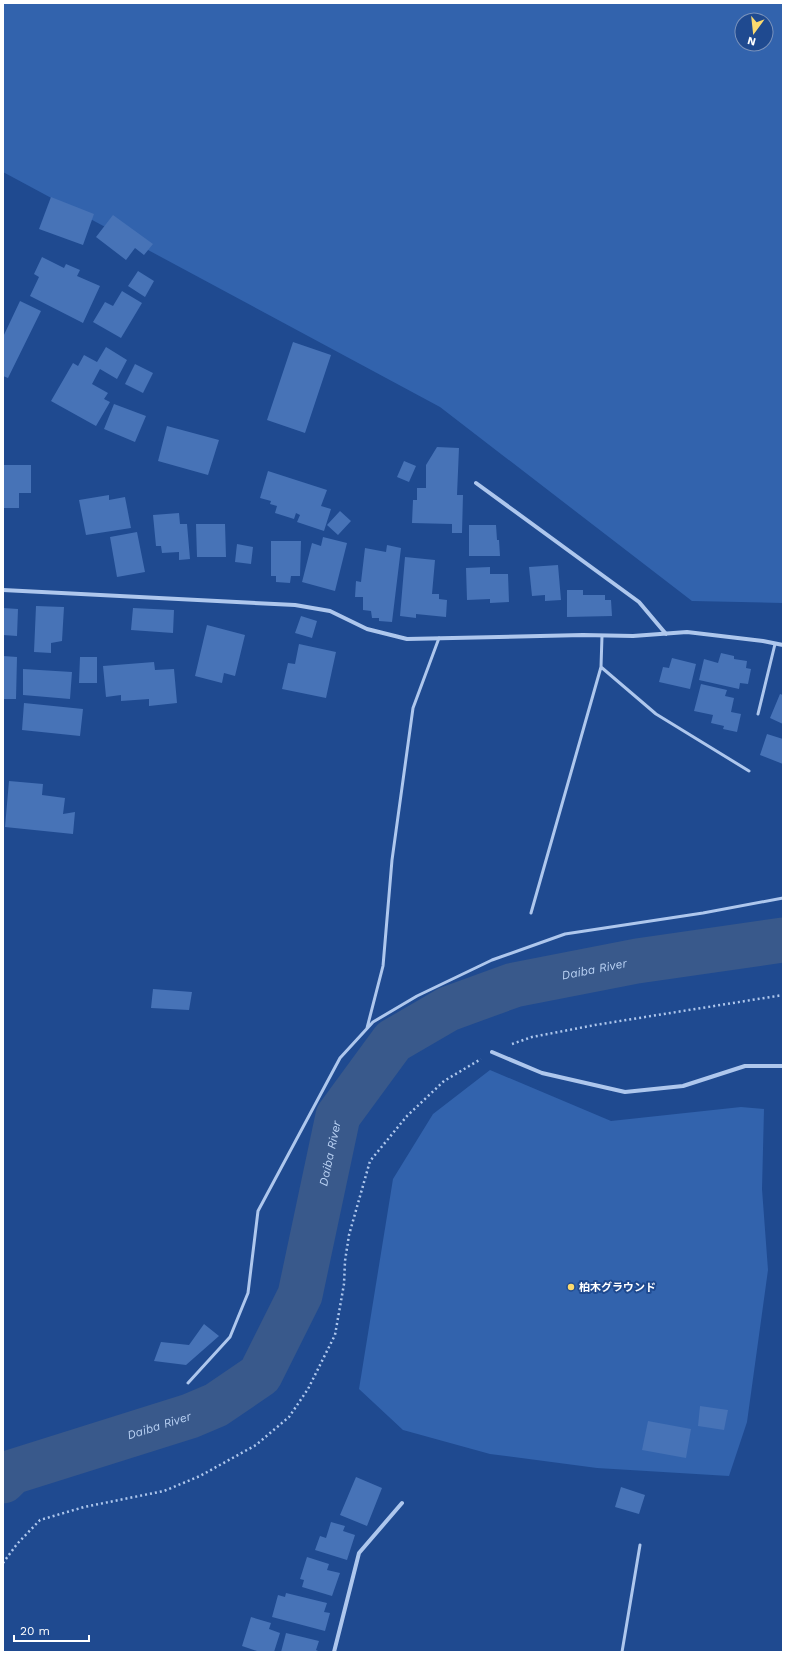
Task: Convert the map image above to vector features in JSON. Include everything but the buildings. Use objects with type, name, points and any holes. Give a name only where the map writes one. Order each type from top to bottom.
[{"type":"street","points":[[476,483],[639,602],[666,634]]},
{"type":"street","points":[[3,590],[295,605],[330,611],[367,629],[407,639],[633,636],[687,632],[783,645]]},
{"type":"street","points":[[492,1052],[542,1073],[625,1092],[683,1086],[745,1066],[783,1066]]},
{"type":"street","points":[[334,1652],[359,1553],[402,1503]]},
{"type":"lane","points":[[530,913],[601,666],[602,636]]},
{"type":"lane","points":[[366,1029],[383,966],[392,860],[413,708],[439,638]]},
{"type":"lane","points":[[758,714],[775,644]]},
{"type":"lane","points":[[601,666],[656,714],[749,771]]},
{"type":"lane","points":[[188,1384],[230,1337],[248,1293],[258,1211],[340,1058],[373,1022],[417,996],[492,960],[565,934],[704,913],[783,898]]},
{"type":"lane","points":[[622,1652],[640,1544]]},
{"type":"path","points":[[3,1563],[17,1544],[40,1520],[84,1507],[164,1491],[200,1476],[256,1445],[289,1417],[308,1389],[335,1336],[344,1284],[349,1234],[370,1161],[407,1116],[444,1081],[492,1052],[532,1037],[595,1025],[783,995]]},
{"type":"shaded area","points":[[3,3],[783,3],[783,603],[692,601],[440,407],[3,172]]},
{"type":"shaded area","name":"柏木グラウンド","points":[[490,1070],[611,1121],[741,1107],[764,1109],[762,1189],[768,1270],[747,1422],[729,1476],[597,1468],[490,1454],[403,1430],[359,1389],[393,1179],[433,1114]]},
{"type":"waterway","name":"Daiba River","points":[[3,1481],[12,1472],[190,1416],[216,1405],[260,1375],[300,1295],[338,1116],[393,1041],[448,1009],[514,985],[637,961],[783,940]]},
{"type":"place","name":"柏木グラウンド","points":[[571,1287]]}]
